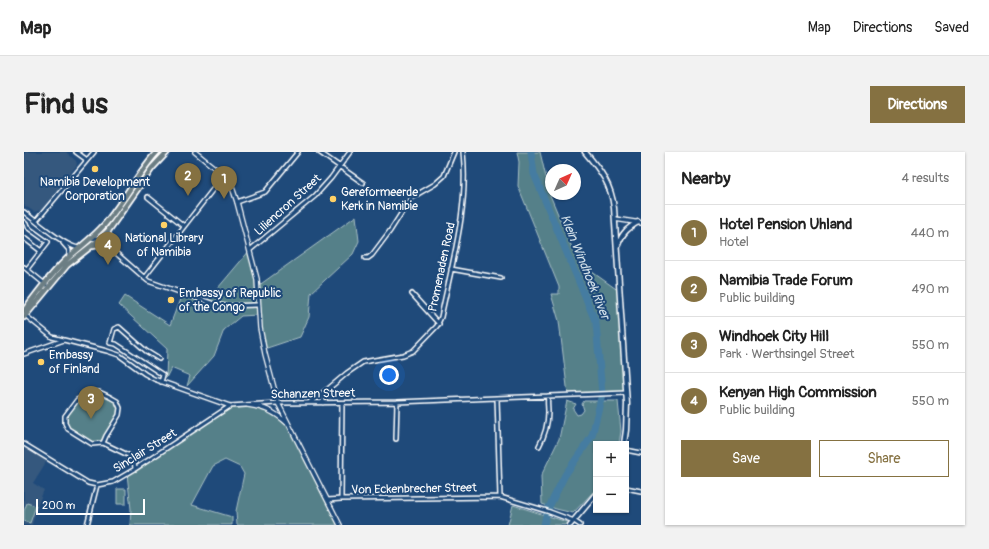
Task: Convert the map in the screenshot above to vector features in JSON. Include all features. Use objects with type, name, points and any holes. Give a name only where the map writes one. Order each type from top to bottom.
[{"type":"main road","points":[[24,314],[69,257],[90,240],[111,217],[144,168],[157,152]]},
{"type":"main road","points":[[47,286],[67,265],[108,231],[152,168],[167,152]]},
{"type":"main road","points":[[585,152],[607,182],[613,200],[626,393],[627,417],[624,441]]},
{"type":"main road","points":[[617,247],[621,236],[640,222]]},
{"type":"main road","points":[[90,247],[95,245],[108,247],[106,241],[108,231]]},
{"type":"main road","points":[[570,525],[593,498]]},
{"type":"street","points":[[76,152],[87,160]]},
{"type":"street","points":[[36,221],[94,152]]},
{"type":"street","points":[[195,152],[230,181],[250,250],[258,286],[257,305],[260,328],[265,354],[278,403],[340,525]]},
{"type":"street","points":[[237,202],[265,192],[298,152]]},
{"type":"street","points":[[319,152],[363,183]]},
{"type":"street","name":"Liliencron Street","points":[[250,250],[315,196],[350,152]]},
{"type":"street","points":[[364,258],[368,258],[372,255],[390,231],[411,198],[435,184],[444,176],[454,152]]},
{"type":"street","name":"Promenaden Road","points":[[310,403],[363,362],[403,355],[413,351],[439,324],[462,215],[464,185],[463,152]]},
{"type":"street","points":[[144,278],[224,175]]},
{"type":"street","points":[[148,197],[184,226]]},
{"type":"street","points":[[24,212],[60,239],[73,247],[80,248]]},
{"type":"street","points":[[615,219],[640,222],[641,217]]},
{"type":"street","points":[[24,222],[27,227],[48,241],[25,268],[47,286]]},
{"type":"street","points":[[24,238],[41,251]]},
{"type":"street","points":[[90,240],[94,238],[100,239],[144,278],[158,285],[217,305],[257,305]]},
{"type":"street","points":[[60,239],[69,250],[69,257]]},
{"type":"street","points":[[451,269],[501,278]]},
{"type":"street","points":[[412,294],[439,324]]},
{"type":"street","name":"Schanzen Street","points":[[24,314],[52,337],[119,355],[146,374],[161,382],[230,406],[278,403],[397,402],[626,393]]},
{"type":"street","points":[[107,351],[114,329],[119,327],[146,351],[159,359]]},
{"type":"street","points":[[24,354],[64,340]]},
{"type":"street","points":[[110,342],[116,344],[163,375],[161,382]]},
{"type":"street","name":"Promenaden Road","points":[[323,402],[324,396],[328,389]]},
{"type":"street","points":[[103,443],[119,415],[120,408],[117,401],[110,397],[99,392],[92,392],[78,400],[65,416],[65,423],[68,429],[92,444],[103,443],[128,455],[134,459],[135,469]]},
{"type":"street","points":[[539,446],[544,438],[547,427],[548,396]]},
{"type":"street","points":[[496,398],[500,497]]},
{"type":"street","points":[[396,439],[397,402]]},
{"type":"street","points":[[341,499],[342,403]]},
{"type":"street","points":[[248,405],[258,406],[271,411],[280,416],[289,426]]},
{"type":"street","name":"Sinclair Street","points":[[97,485],[113,482],[135,469],[230,406]]},
{"type":"street","points":[[24,444],[82,480],[97,485],[87,525]]},
{"type":"street","points":[[629,451],[641,453]]},
{"type":"street","points":[[629,489],[641,491]]},
{"type":"street","name":"Von Eckenbrecher Street","points":[[328,500],[500,497],[574,521]]},
{"type":"street","points":[[574,521],[580,525]]},
{"type":"shaded area","points":[[25,152],[66,152],[76,161],[77,164],[41,210],[34,212],[24,205]]},
{"type":"shaded area","points":[[24,444],[48,459],[33,483],[44,490],[32,525],[24,525]]},
{"type":"green space","points":[[517,152],[540,152],[545,174],[545,200],[552,200],[578,262],[619,291],[626,393],[568,395],[559,321],[551,294],[559,294],[559,287],[518,186],[519,162]]},
{"type":"green space","points":[[356,216],[359,241],[353,254],[311,293],[309,317],[300,337],[264,349],[258,315],[241,316],[224,330],[214,356],[187,386],[190,376],[171,368],[166,378],[167,349],[119,305],[125,296],[170,325],[182,294],[207,301],[250,250],[258,286]]},
{"type":"green space","points":[[99,392],[117,401],[120,412],[103,443],[92,444],[68,429],[65,423],[65,416],[77,400],[88,394]]},
{"type":"green space","points":[[567,401],[576,404],[573,409],[577,415],[581,414],[584,410],[582,404],[584,401],[618,401],[621,431],[619,441],[593,441],[593,492],[573,513],[542,504],[541,476],[559,439]]},
{"type":"green space","points":[[248,405],[271,411],[289,425],[340,525],[237,525],[236,511],[244,474],[240,467],[225,460],[213,466],[192,505],[232,517],[232,525],[130,525],[131,509],[127,474],[230,406]]},
{"type":"green space","points":[[117,489],[126,489],[126,504],[117,504]]},
{"type":"green space","points":[[27,503],[36,506],[30,523],[24,521],[24,511]]},
{"type":"green space","points":[[513,505],[567,522],[565,525],[508,525]]},
{"type":"waterway","name":"Klein Windhoek River","points":[[531,152],[534,174],[596,323],[602,394],[592,436],[565,475],[547,511],[544,525]]},
{"type":"place","name":"Namibia Development Corporation","points":[[95,169]]},
{"type":"place","name":"Namibia Trade Forum","points":[[188,196]]},
{"type":"place","name":"Hotel Pension Uhland","points":[[224,199]]},
{"type":"place","name":"Gereformeerde Kerk in Namibie","points":[[333,199]]},
{"type":"place","name":"National Library of Namibia","points":[[164,225]]},
{"type":"place","name":"Kenyan High Commission","points":[[108,265]]},
{"type":"place","name":"Embassy of Republic of the Congo","points":[[171,300]]},
{"type":"place","name":"Embassy of Finland","points":[[41,362]]},
{"type":"place","name":"Windhoek City Hill","points":[[91,419]]}]
